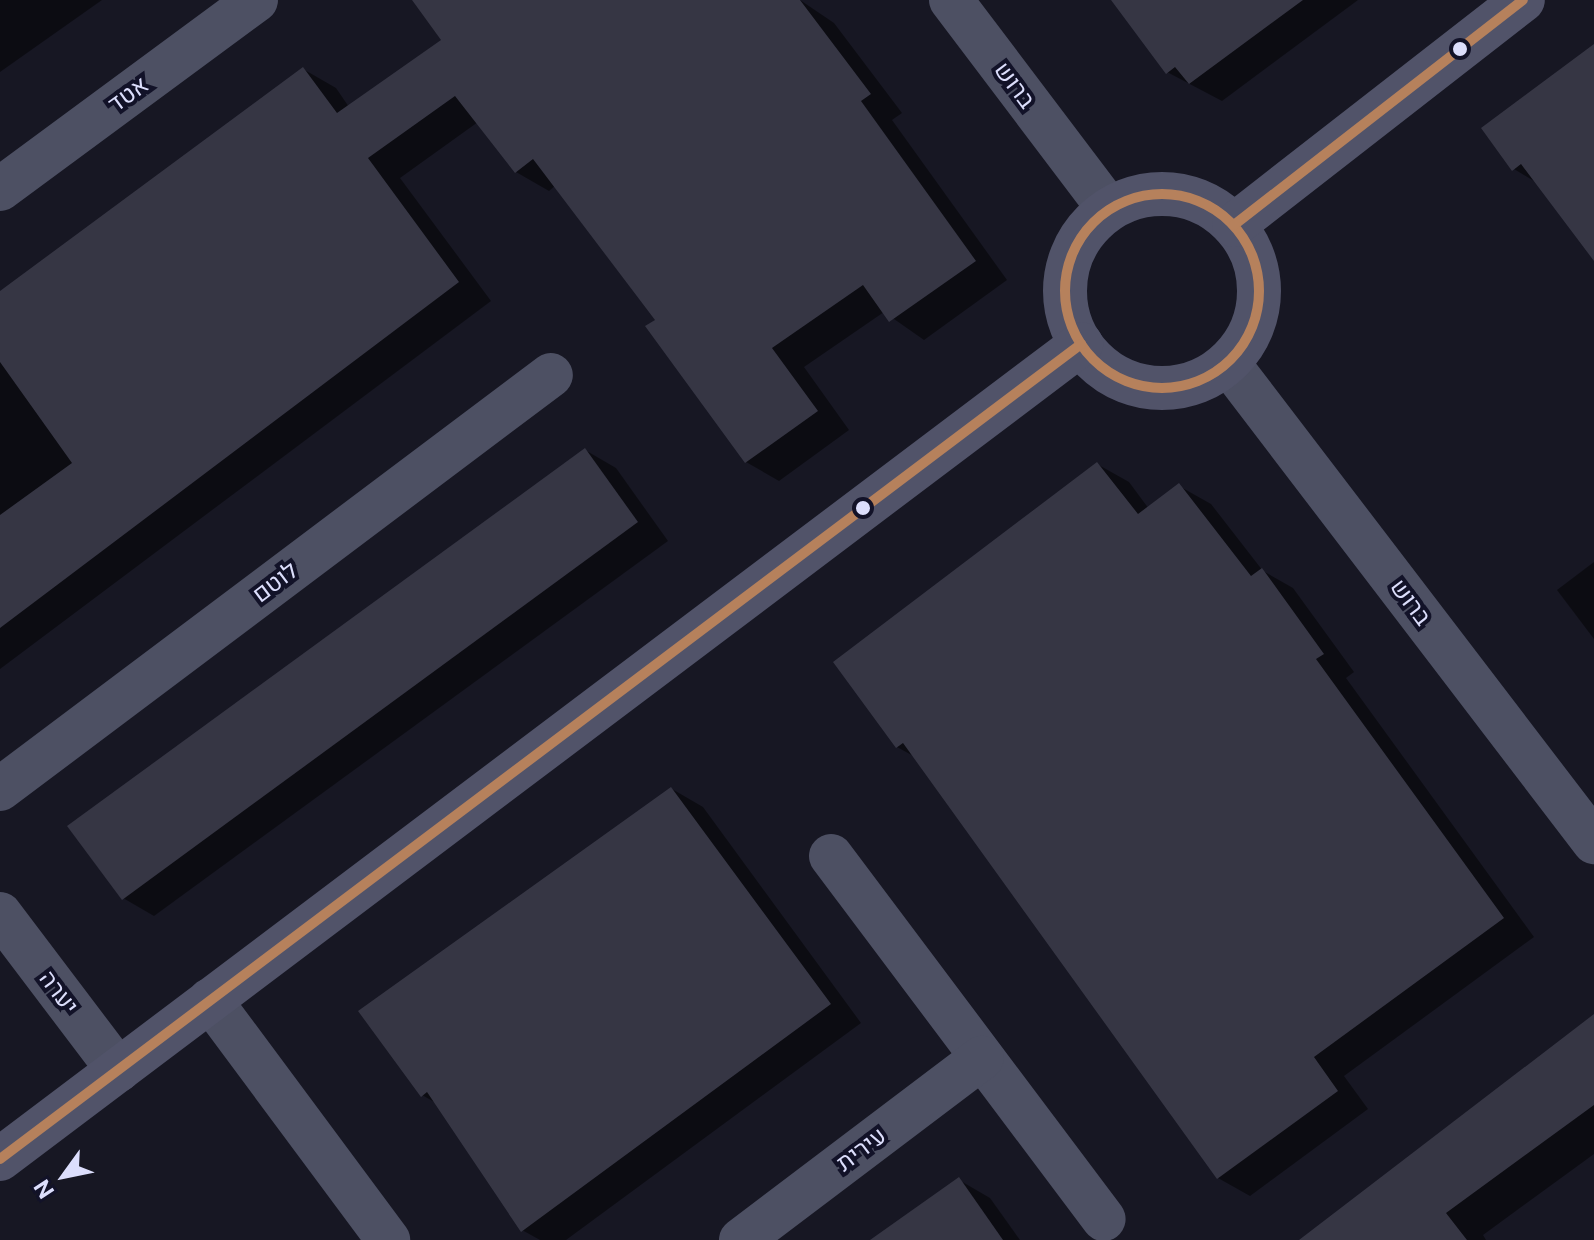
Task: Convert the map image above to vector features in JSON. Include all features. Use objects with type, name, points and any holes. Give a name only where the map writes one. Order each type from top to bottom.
[{"type":"street","name":"אטד","points":[[0,189],[256,0]]},
{"type":"street","name":"ברוש","points":[[951,0],[1109,209]]},
{"type":"street","points":[[1234,225],[1523,0]]},
{"type":"street","points":[[1167,194],[1210,206],[1234,225],[1251,252],[1259,296],[1253,326],[1228,363],[1201,380],[1158,388],[1114,375],[1081,344],[1065,300],[1067,271],[1078,242],[1109,209],[1167,194]]},
{"type":"street","points":[[0,1159],[1081,344]]},
{"type":"street","name":"ברוש","points":[[1228,363],[1594,842]]},
{"type":"street","name":"לוטם","points":[[0,789],[551,375]]},
{"type":"street","points":[[831,856],[1104,1219]]},
{"type":"street","name":"יערה","points":[[0,914],[118,1070]]},
{"type":"street","points":[[210,1000],[388,1240]]},
{"type":"street","name":"עירית","points":[[741,1240],[982,1058]]},
{"type":"building","points":[[412,0],[800,0],[871,94],[861,101],[976,261],[889,322],[863,285],[772,348],[818,411],[745,463],[645,326],[655,320],[533,159],[515,173],[455,96],[368,158],[459,282],[0,628],[0,515],[72,463],[0,362],[0,291],[303,67],[337,113],[441,40]]},
{"type":"building","points":[[1111,0],[1303,0],[1189,84],[1175,67],[1166,74]]},
{"type":"building","points":[[1594,44],[1594,261],[1521,164],[1512,171],[1481,128]]},
{"type":"building","points":[[585,448],[638,522],[122,900],[67,826]]},
{"type":"building","points":[[1097,462],[1138,514],[1179,483],[1251,576],[1262,568],[1324,654],[1316,659],[1504,918],[1314,1057],[1338,1091],[1217,1179],[903,743],[896,748],[833,662]]},
{"type":"building","points":[[671,787],[831,1004],[521,1232],[427,1092],[421,1097],[358,1011]]},
{"type":"building","points":[[1594,1014],[1594,1105],[1446,1213],[1467,1240],[1299,1240]]},
{"type":"building","points":[[959,1177],[1003,1240],[870,1240]]},
{"type":"transit line","points":[[1234,225],[1523,0]]},
{"type":"transit line","points":[[1162,194],[1199,201],[1231,222],[1252,254],[1259,291],[1252,328],[1231,360],[1199,381],[1162,388],[1125,381],[1093,360],[1072,328],[1065,291],[1072,254],[1093,222],[1125,201],[1162,194]]},
{"type":"transit line","points":[[0,1159],[1081,344]]}]
